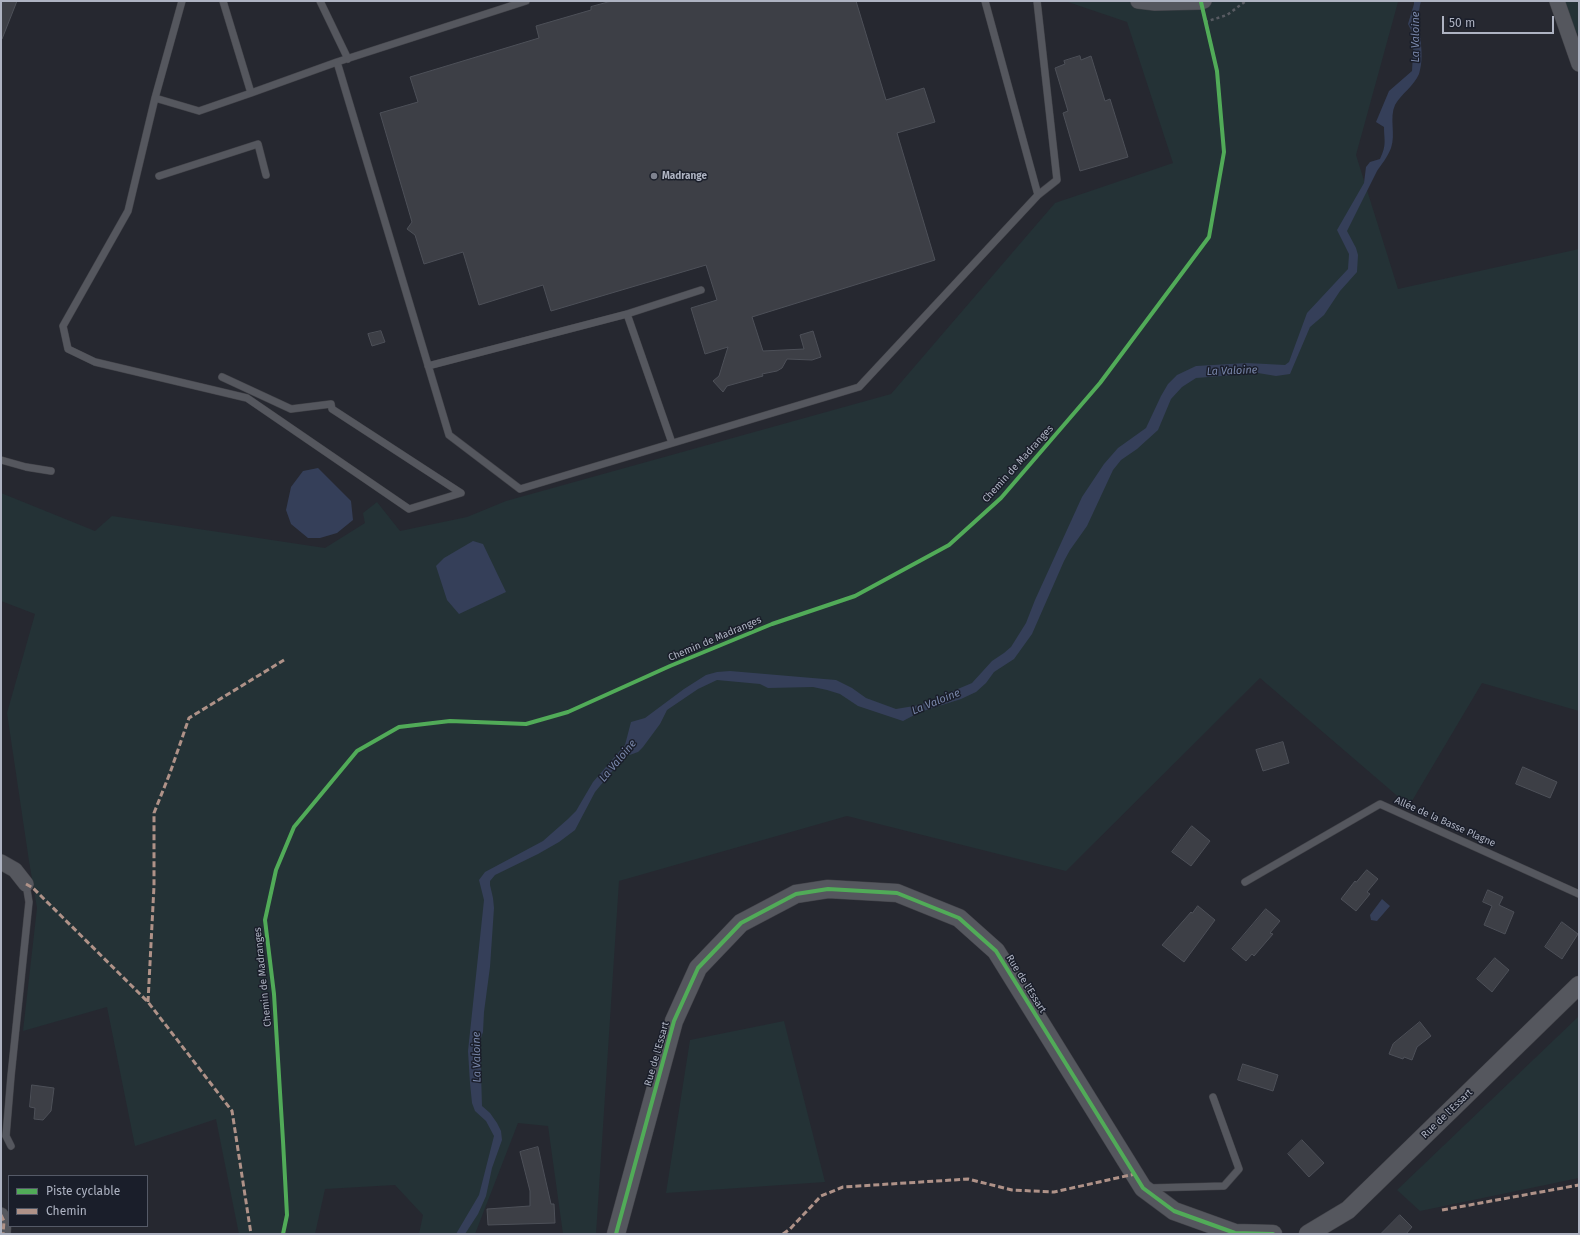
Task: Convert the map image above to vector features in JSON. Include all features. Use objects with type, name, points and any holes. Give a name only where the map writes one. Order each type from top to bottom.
[{"type":"street","points":[[1138,1],[1155,3],[1202,2]]},
{"type":"street","points":[[1557,1],[1579,64]]},
{"type":"street","points":[[1,862],[15,870],[26,884]]},
{"type":"street","name":"Rue de l'Essart","points":[[616,1234],[674,1021],[698,968],[741,923],[796,894],[828,889],[897,893],[959,918],[996,951],[1143,1188],[1174,1211],[1201,1221],[1235,1233],[1272,1234]]},
{"type":"street","name":"Rue de l'Essart","points":[[1308,1234],[1348,1210],[1579,985]]},
{"type":"street","points":[[1,1215],[4,1221],[3,1234]]},
{"type":"lane","points":[[182,1],[155,98],[128,211],[63,326],[68,349],[94,362],[247,398],[409,509],[461,494],[332,409],[331,404],[292,409],[222,377]]},
{"type":"lane","points":[[223,1],[250,93]]},
{"type":"lane","points":[[320,1],[348,59]]},
{"type":"lane","points":[[155,98],[199,111],[337,62],[526,1]]},
{"type":"lane","points":[[985,1],[1038,195]]},
{"type":"lane","points":[[337,62],[449,435],[520,488],[859,386],[1038,195],[1057,180],[1038,1]]},
{"type":"lane","points":[[159,176],[258,144],[266,175]]},
{"type":"lane","points":[[428,366],[627,314],[701,290]]},
{"type":"lane","points":[[627,314],[672,443]]},
{"type":"lane","points":[[1,460],[26,467],[51,471]]},
{"type":"lane","name":"Allée de la Basse Plagne","points":[[1246,882],[1380,804],[1579,894]]},
{"type":"lane","points":[[11,1146],[6,1136],[29,902],[26,884]]},
{"type":"lane","points":[[1143,1188],[1224,1186],[1239,1169],[1213,1097]]},
{"type":"path","points":[[1205,22],[1227,15],[1246,1]]},
{"type":"path","points":[[1202,2],[1207,29]]},
{"type":"shaded area","points":[[1065,1],[1398,1],[1356,155],[1398,289],[1579,249],[1579,711],[1482,683],[1409,806],[1260,678],[1066,871],[847,816],[619,881],[596,1234],[563,1234],[548,1126],[518,1123],[475,1234],[419,1234],[423,1215],[395,1185],[325,1189],[315,1234],[239,1234],[216,1119],[135,1146],[107,1007],[23,1031],[37,908],[7,713],[35,614],[1,601],[1,493],[95,531],[112,516],[325,548],[365,523],[363,513],[377,502],[400,531],[467,517],[506,501],[891,394],[1055,203],[1173,163],[1127,22]]},
{"type":"shaded area","points":[[1561,1],[1579,1],[1579,37]]},
{"type":"shaded area","points":[[1579,1016],[1579,1178],[1420,1211],[1397,1190]]},
{"type":"shaded area","points":[[784,1021],[825,1182],[666,1193],[690,1040]]},
{"type":"water","name":"La Valoine","points":[[1414,1],[1421,1],[1419,19],[1422,56],[1421,65],[1417,78],[1395,105],[1393,110],[1393,137],[1391,148],[1387,157],[1377,171],[1347,231],[1358,255],[1357,272],[1340,291],[1324,315],[1310,327],[1290,374],[1276,376],[1258,373],[1196,378],[1182,387],[1171,399],[1158,430],[1137,449],[1121,460],[1113,470],[1087,526],[1064,561],[1032,634],[1014,659],[994,672],[986,683],[976,692],[961,699],[920,712],[903,721],[858,706],[840,694],[827,690],[813,687],[768,688],[760,684],[717,680],[698,689],[667,710],[660,724],[643,747],[638,752],[624,757],[595,792],[575,830],[559,842],[538,854],[495,875],[490,881],[494,908],[490,967],[483,1032],[480,1040],[482,1106],[490,1113],[497,1123],[501,1131],[502,1140],[492,1168],[486,1196],[478,1214],[465,1234],[456,1234],[479,1195],[494,1136],[486,1121],[475,1111],[472,1103],[468,1051],[484,900],[479,880],[485,872],[543,841],[568,819],[576,811],[593,782],[625,745],[631,722],[645,718],[684,689],[706,675],[730,671],[836,680],[852,688],[866,698],[896,709],[920,705],[972,683],[992,661],[1011,647],[1026,623],[1082,497],[1104,464],[1118,448],[1146,428],[1168,384],[1177,375],[1196,366],[1247,363],[1285,365],[1289,362],[1307,313],[1348,269],[1349,254],[1337,230],[1364,183],[1366,167],[1370,162],[1380,159],[1384,150],[1384,127],[1376,122],[1389,91],[1412,71],[1414,36],[1408,24]]},
{"type":"water","points":[[318,468],[351,501],[353,520],[337,533],[320,538],[308,538],[291,524],[286,510],[291,487],[303,471]]},
{"type":"water","points":[[473,541],[483,544],[506,592],[459,614],[447,600],[436,566],[444,558]]},
{"type":"water","points":[[1382,899],[1390,906],[1377,921],[1371,920],[1370,915]]},
{"type":"building","points":[[1,1],[17,1],[2,39],[1,39]]},
{"type":"building","name":"Madrange","points":[[612,1],[856,1],[886,100],[924,88],[935,122],[897,133],[935,260],[752,317],[763,351],[804,349],[800,335],[813,331],[821,357],[812,360],[787,359],[782,368],[777,371],[762,374],[763,376],[727,386],[723,392],[713,381],[719,376],[728,347],[705,354],[691,308],[717,300],[706,265],[551,311],[543,285],[479,305],[463,252],[424,264],[415,235],[407,229],[412,222],[380,113],[418,102],[410,77],[539,38],[536,26],[591,10],[591,7]]},
{"type":"building","points":[[1080,56],[1081,60],[1091,56],[1105,101],[1110,99],[1128,157],[1080,171],[1063,113],[1068,111],[1055,68],[1065,64],[1064,61]]},
{"type":"building","points":[[381,331],[385,342],[372,346],[368,334]]},
{"type":"building","points":[[1283,742],[1289,763],[1263,771],[1256,750]]},
{"type":"building","points":[[1523,767],[1557,782],[1550,798],[1516,784]]},
{"type":"building","points":[[1192,826],[1210,841],[1191,866],[1172,852]]},
{"type":"building","points":[[1367,870],[1378,879],[1367,892],[1370,894],[1356,911],[1341,899],[1355,881],[1356,882]]},
{"type":"building","points":[[1488,890],[1503,897],[1499,905],[1514,912],[1505,934],[1484,925],[1492,906],[1483,902]]},
{"type":"building","points":[[1198,906],[1215,920],[1184,962],[1162,945]]},
{"type":"building","points":[[1266,909],[1280,921],[1270,933],[1273,934],[1254,956],[1252,954],[1246,961],[1232,949]]},
{"type":"building","points":[[1562,922],[1578,934],[1562,959],[1545,947]]},
{"type":"building","points":[[1495,958],[1509,970],[1492,992],[1477,979]]},
{"type":"building","points":[[1420,1022],[1431,1036],[1417,1047],[1412,1060],[1404,1057],[1403,1059],[1389,1054],[1393,1044]]},
{"type":"building","points":[[1243,1064],[1278,1075],[1273,1091],[1238,1080]]},
{"type":"building","points":[[32,1085],[54,1088],[51,1111],[43,1120],[34,1119],[35,1108],[30,1107]]},
{"type":"building","points":[[1302,1140],[1324,1163],[1309,1177],[1288,1154]]},
{"type":"building","points":[[538,1147],[551,1204],[554,1204],[555,1223],[488,1225],[487,1209],[530,1206],[530,1191],[520,1152]]},
{"type":"building","points":[[1400,1215],[1412,1227],[1406,1234],[1381,1234]]},
{"type":"marked path","points":[[148,1002],[154,886],[154,813],[189,718],[284,660]]},
{"type":"marked path","points":[[26,884],[33,888],[148,1002],[232,1111],[251,1234]]},
{"type":"marked path","points":[[783,1234],[790,1229],[821,1196],[843,1187],[968,1179],[1012,1190],[1054,1192],[1135,1174]]},
{"type":"marked path","points":[[1442,1210],[1579,1185]]},
{"type":"marked path","points":[[1,1215],[4,1221],[3,1234]]},
{"type":"cycle path","name":"Chemin de Madranges","points":[[283,1234],[287,1215],[283,1141],[274,994],[265,920],[276,870],[294,827],[357,751],[399,727],[450,721],[526,724],[568,712],[670,666],[772,624],[855,596],[949,545],[1001,498],[1100,383],[1209,237],[1224,152],[1217,71],[1201,2]]},
{"type":"cycle path","points":[[616,1234],[674,1021],[698,968],[741,923],[796,894],[828,889],[897,893],[959,918],[996,951],[1143,1188],[1174,1211],[1235,1233],[1273,1234]]},
{"type":"place","name":"Madrange","points":[[654,176]]}]
